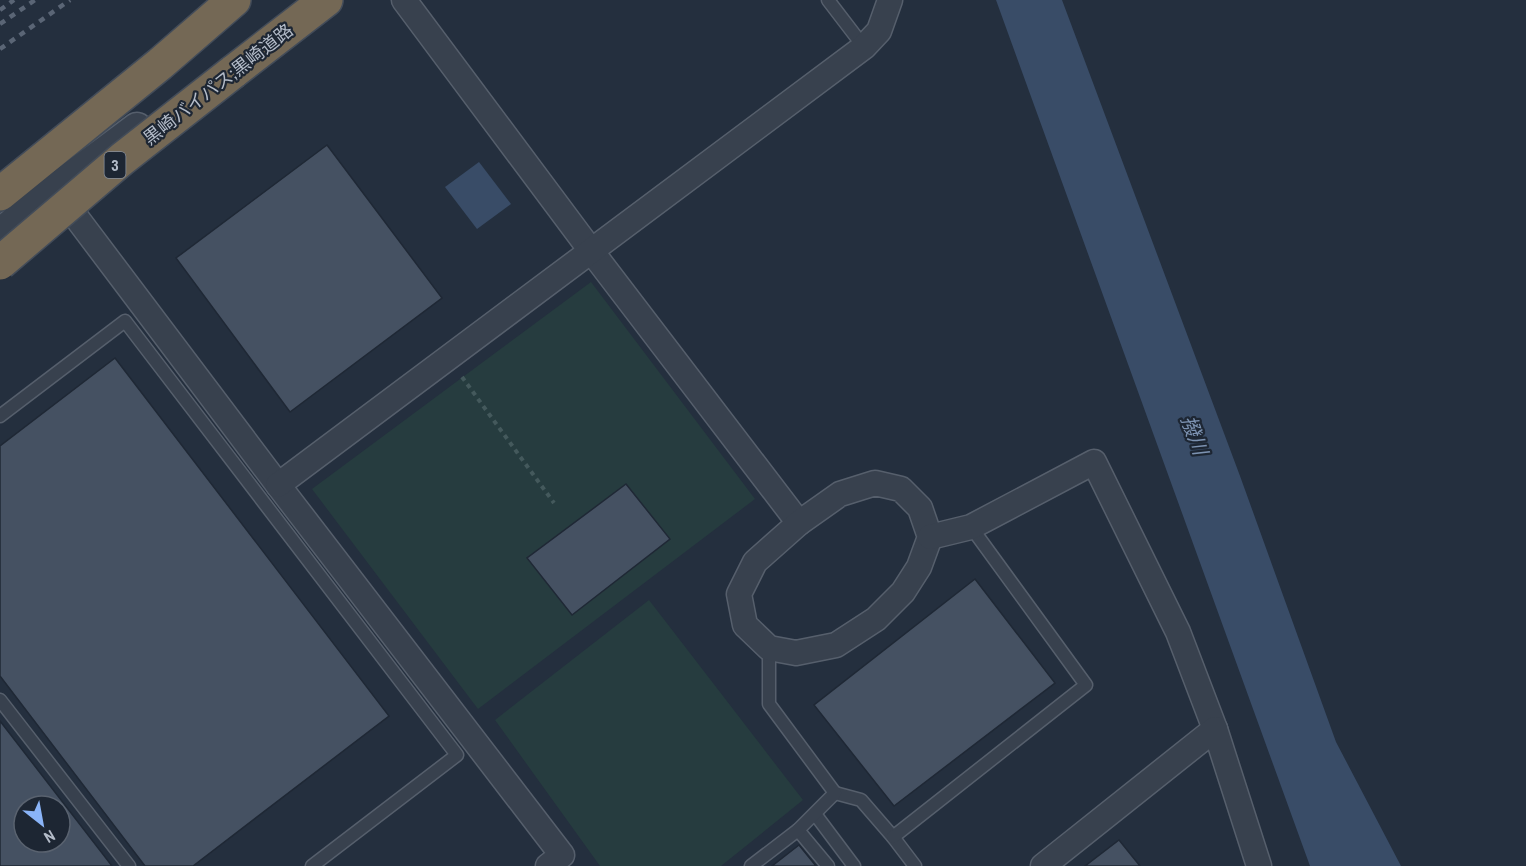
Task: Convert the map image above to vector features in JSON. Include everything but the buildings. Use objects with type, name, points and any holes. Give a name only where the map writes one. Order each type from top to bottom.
[{"type":"highway","points":[[0,167],[217,0]]},
{"type":"highway","points":[[0,194],[160,64],[234,0]]},
{"type":"highway","name":"黒崎バイパス;黒崎道路","points":[[0,263],[122,159],[326,0]]},
{"type":"highway","points":[[0,254],[122,159]]},
{"type":"street","points":[[0,234],[55,189],[308,0]]},
{"type":"street","points":[[404,0],[592,252],[799,523]]},
{"type":"street","points":[[279,485],[864,47],[879,31],[890,0]]},
{"type":"street","points":[[55,189],[562,855],[548,866]]},
{"type":"street","points":[[930,537],[971,527],[1094,462],[1178,632],[1215,729],[1259,866]]},
{"type":"street","points":[[875,483],[902,489],[920,508],[930,537],[919,567],[903,592],[876,619],[836,645],[796,653],[769,648],[745,626],[740,594],[755,562],[799,523],[840,494],[875,483]]},
{"type":"street","points":[[1043,866],[1215,729]]},
{"type":"lane","points":[[828,0],[864,47]]},
{"type":"lane","points":[[0,416],[125,321],[457,755],[312,866]]},
{"type":"lane","points":[[893,837],[1086,686],[971,527]]},
{"type":"lane","points":[[769,648],[769,704],[835,794],[861,800],[915,866]]},
{"type":"lane","points":[[0,700],[129,866]]},
{"type":"lane","points":[[751,866],[798,830],[835,794]]},
{"type":"lane","points":[[815,814],[854,866]]},
{"type":"lane","points":[[798,830],[828,866]]},
{"type":"path","points":[[447,357],[554,503]]},
{"type":"green space","points":[[591,282],[755,499],[478,709],[312,489]]},
{"type":"green space","points":[[649,600],[803,800],[721,866],[600,866],[495,720]]},
{"type":"water","name":"撥川","points":[[996,0],[1062,0],[1240,476],[1336,742],[1401,866],[1310,866]]},
{"type":"water","points":[[479,162],[511,204],[477,229],[445,187]]},
{"type":"railway","points":[[0,10],[14,0]]},
{"type":"railway","points":[[0,24],[35,0]]},
{"type":"railway","points":[[0,49],[70,0]]}]
